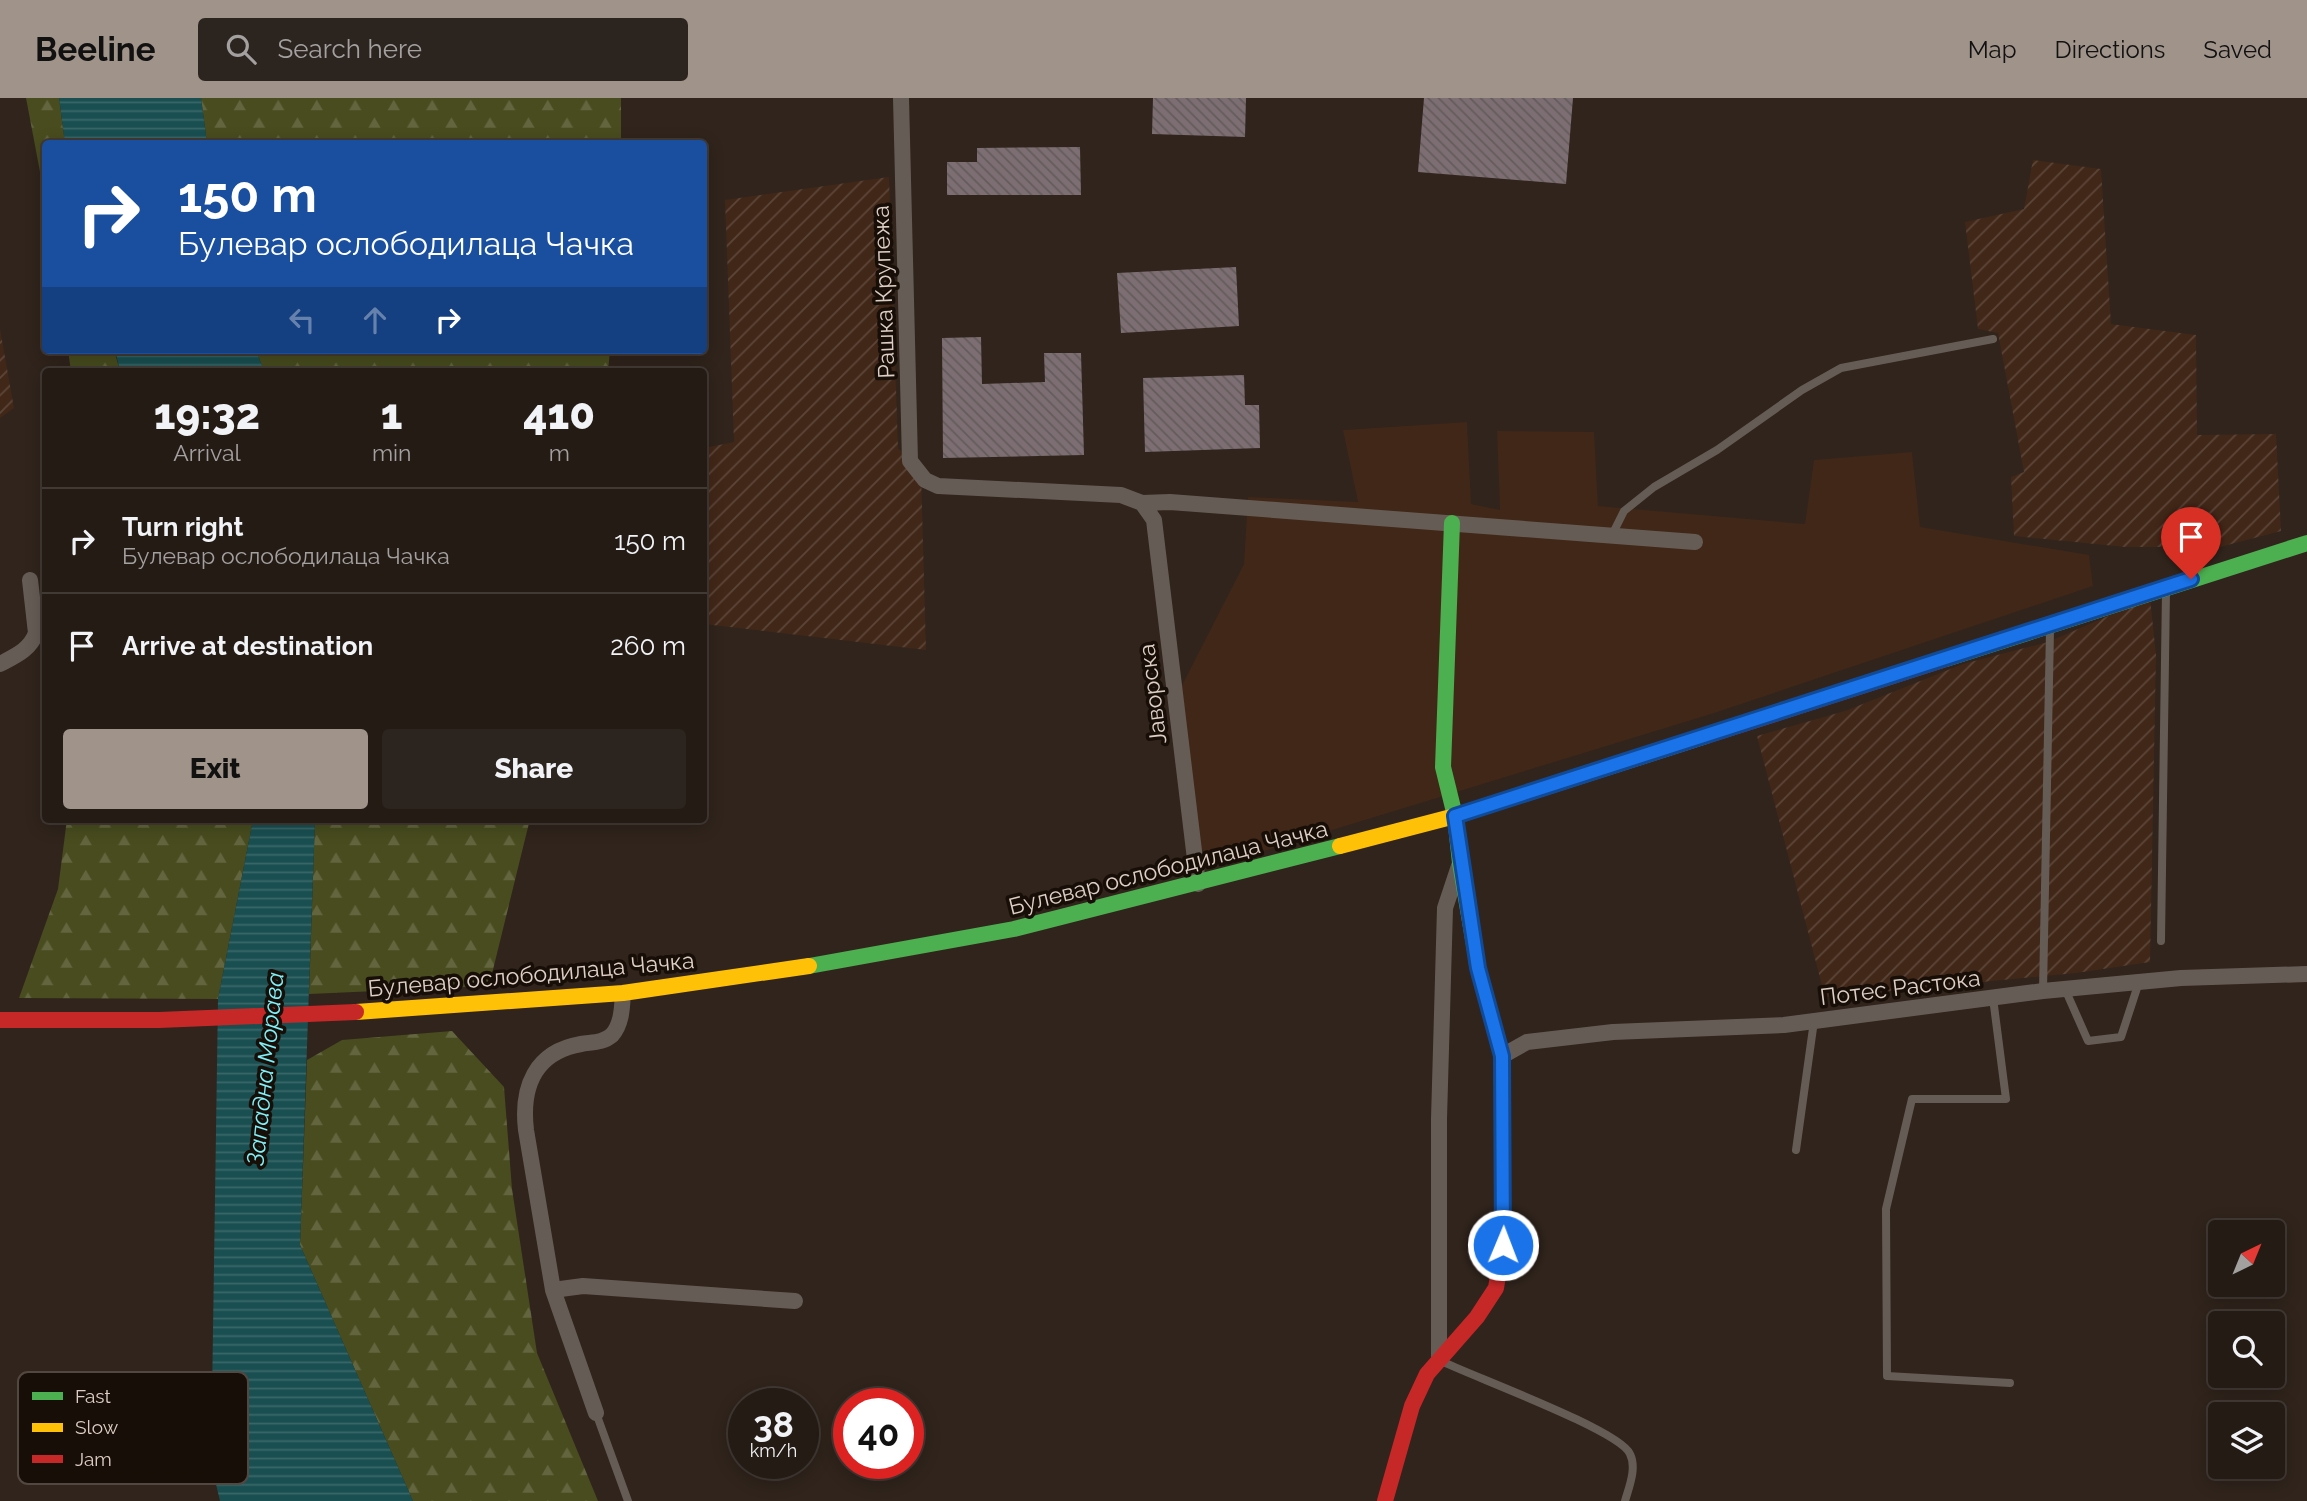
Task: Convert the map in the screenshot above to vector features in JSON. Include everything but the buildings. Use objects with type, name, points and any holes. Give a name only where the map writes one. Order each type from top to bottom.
[{"type":"main road","points":[[1385,1501],[1412,1406],[1427,1374],[1477,1317],[1496,1288],[1503,1245],[1502,1056],[1478,968],[1455,816],[1443,767],[1452,523]]},
{"type":"main road","name":"Булевар ослободилаца Чачка","points":[[0,1020],[252,1018],[538,1000],[623,993],[948,943],[1198,884],[1455,816],[2307,543]]},
{"type":"street","name":"Рашка Крупежа","points":[[901,98],[910,461],[925,480],[938,486],[1121,495],[1142,503]]},
{"type":"street","points":[[1142,503],[1170,502],[1695,542]]},
{"type":"street","name":"Јаворска","points":[[1142,503],[1154,520],[1198,884]]},
{"type":"street","points":[[0,664],[23,651],[36,633],[30,580]]},
{"type":"street","points":[[1439,1360],[1439,1119],[1444,908],[1460,863]]},
{"type":"street","name":"Потес Растока","points":[[1502,1056],[1527,1042],[1601,1034],[1784,1025],[2043,991],[2181,978],[2307,974]]},
{"type":"street","points":[[596,1413],[553,1290],[526,1130],[526,1092],[535,1069],[556,1053],[581,1044],[599,1042],[612,1035],[620,1020],[623,993]]},
{"type":"street","points":[[553,1290],[583,1286],[795,1301]]},
{"type":"lane","points":[[1612,535],[1624,511],[1654,488],[1717,450],[1802,390],[1842,368],[1993,339]]},
{"type":"lane","points":[[2161,941],[2166,587]]},
{"type":"lane","points":[[2043,991],[2050,624]]},
{"type":"lane","points":[[2065,989],[2088,1041],[2121,1037],[2139,982]]},
{"type":"lane","points":[[1993,998],[2006,1099],[1912,1099],[1886,1209],[1887,1376],[2010,1383]]},
{"type":"lane","points":[[1796,1150],[1814,1021]]},
{"type":"lane","points":[[1439,1360],[1549,1407],[1625,1446],[1633,1462],[1625,1501]]},
{"type":"lane","points":[[596,1413],[628,1501]]},
{"type":"shaded area","points":[[2033,160],[2101,169],[2111,324],[2196,335],[2197,435],[2276,434],[2281,531],[2220,547],[2125,547],[2014,536],[2011,477],[2024,472],[1998,333],[1978,329],[1965,222],[2024,209]]},
{"type":"shaded area","points":[[889,177],[898,448],[921,472],[926,650],[707,624],[707,447],[734,442],[725,200]]},
{"type":"shaded area","points":[[0,329],[14,408],[0,418]]},
{"type":"shaded area","points":[[1467,422],[1471,504],[1500,510],[1497,431],[1594,432],[1598,506],[1805,524],[1814,460],[1912,452],[1920,527],[2089,555],[2093,586],[1711,714],[1257,853],[1186,850],[1175,699],[1244,564],[1248,497],[1358,502],[1343,430]]},
{"type":"shaded area","points":[[2150,598],[2156,655],[2150,962],[2076,973],[1825,997],[1757,736],[1845,711],[1963,664],[2048,642]]},
{"type":"green space","points":[[26,98],[59,98],[65,140],[42,140],[42,182]]},
{"type":"green space","points":[[201,98],[621,98],[621,140],[207,140]]},
{"type":"green space","points":[[69,354],[115,354],[119,368],[71,368]]},
{"type":"green space","points":[[258,354],[610,354],[608,368],[263,368]]},
{"type":"green space","points":[[66,823],[251,823],[218,999],[19,998],[58,889]]},
{"type":"green space","points":[[315,823],[529,823],[489,986],[309,994]]},
{"type":"green space","points":[[452,1031],[504,1087],[512,1189],[537,1353],[598,1501],[413,1501],[300,1245],[307,1060],[342,1040]]},
{"type":"water","points":[[59,98],[201,98],[207,140],[65,140]]},
{"type":"water","points":[[116,354],[258,354],[263,368],[119,368]]},
{"type":"water","name":"Западна Морава","points":[[251,823],[315,823],[300,1245],[413,1501],[220,1501],[216,1484],[248,1484],[248,1372],[212,1372],[218,999]]},
{"type":"traffic: fast","points":[[1452,523],[1443,767],[1455,816],[1478,968],[1502,1056],[1502,1094]]},
{"type":"traffic: fast","points":[[1946,659],[2307,543]]},
{"type":"traffic: fast","points":[[809,966],[1014,929],[1340,846]]},
{"type":"traffic: slow","points":[[1340,846],[1455,816],[1706,736]]},
{"type":"traffic: slow","points":[[356,1012],[623,993],[809,966]]},
{"type":"traffic: jam","points":[[1706,736],[1946,659]]},
{"type":"traffic: jam","points":[[0,1020],[159,1020],[356,1012]]},
{"type":"traffic: jam","points":[[1385,1501],[1412,1406],[1427,1374],[1477,1317],[1496,1288],[1503,1245],[1502,1094]]},
{"type":"route","points":[[1503,1245],[1502,1056],[1478,968],[1455,816],[2191,579]]}]
